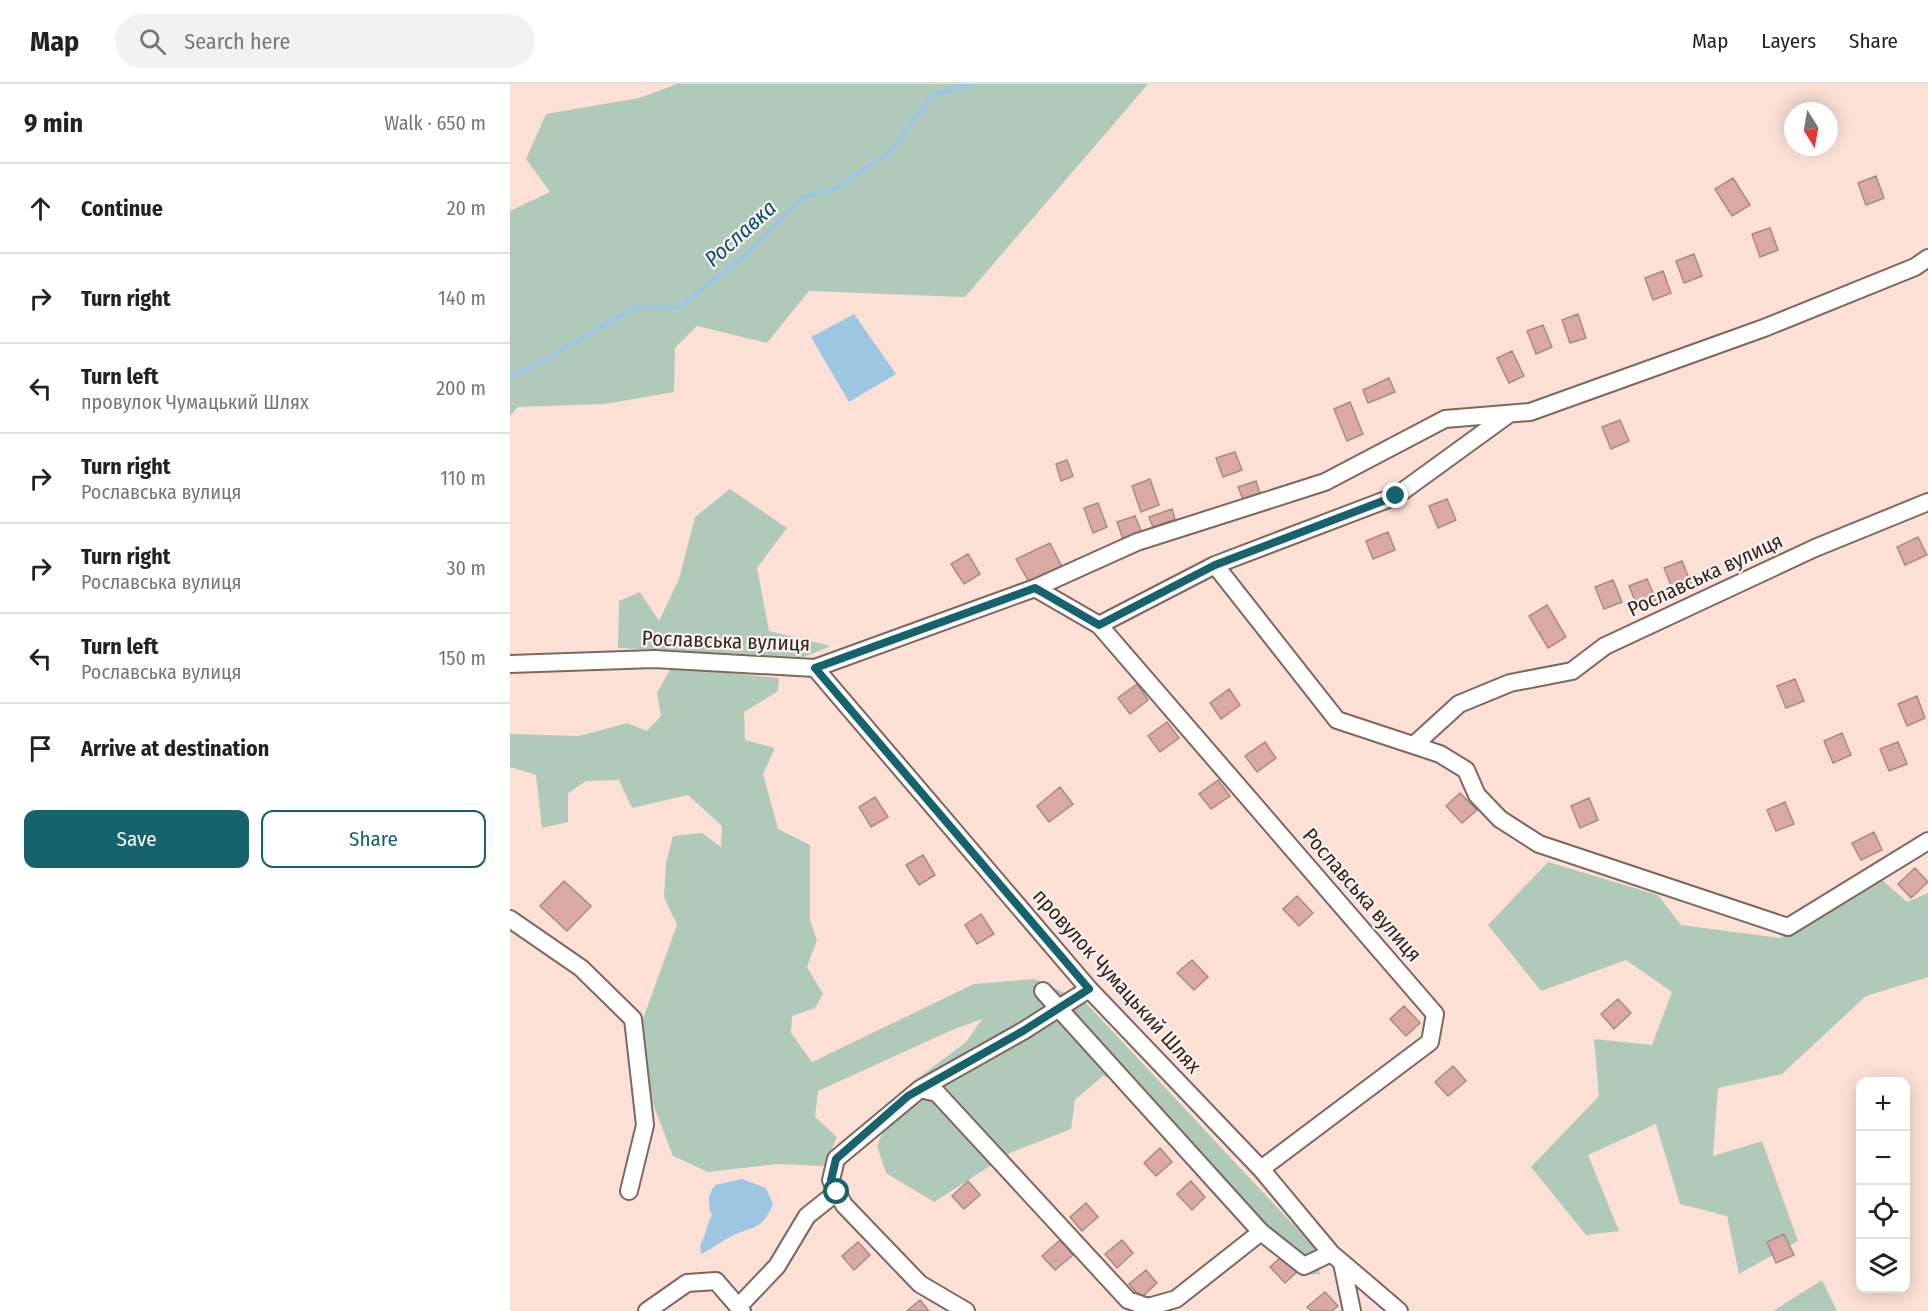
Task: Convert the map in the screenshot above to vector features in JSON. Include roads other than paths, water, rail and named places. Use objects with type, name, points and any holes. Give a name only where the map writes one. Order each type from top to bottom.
[{"type":"street","name":"Рославська вулиця","points":[[510,664],[654,659],[815,668],[1035,588],[1137,542],[1325,482],[1446,419],[1530,412],[1742,336],[1924,264]]},
{"type":"street","name":"Рославська вулиця","points":[[1099,625],[1215,565],[1396,496],[1509,414]]},
{"type":"street","name":"Рославська вулиця","points":[[1414,745],[1459,704],[1510,683],[1572,671],[1605,646],[1815,548],[1928,502]]},
{"type":"street","points":[[1215,565],[1337,720],[1440,754],[1466,770],[1477,795],[1500,819],[1539,844],[1788,927],[1928,842]]},
{"type":"street","name":"Рославська вулиця","points":[[1035,588],[1099,625],[1435,1014],[1430,1042],[1261,1169]]},
{"type":"street","name":"провулок Чумацький Шлях","points":[[815,668],[1089,989],[1261,1169],[1336,1258],[1399,1311]]},
{"type":"street","points":[[513,926],[582,968],[633,1019],[645,1125],[629,1191]]},
{"type":"street","points":[[966,1311],[920,1284],[844,1205],[831,1180],[836,1159],[920,1089],[1060,1010],[1089,989]]},
{"type":"street","points":[[1043,991],[1261,1232],[1304,1266],[1336,1258],[1352,1311]]},
{"type":"street","points":[[920,1089],[937,1094],[1128,1300],[1148,1307],[1176,1299],[1261,1232]]},
{"type":"street","points":[[648,1311],[687,1283],[716,1281],[740,1309],[777,1266],[807,1216],[837,1192]]},
{"type":"water","points":[[854,314],[896,374],[849,402],[811,337]]},
{"type":"water","points":[[742,1179],[766,1188],[773,1204],[769,1213],[760,1224],[730,1237],[701,1254],[700,1245],[712,1215],[709,1200],[713,1188],[715,1185]]},
{"type":"waterway","name":"Рославка","points":[[510,377],[555,354],[633,308],[679,307],[748,253],[803,197],[835,189],[892,150],[933,95],[972,84]]}]
